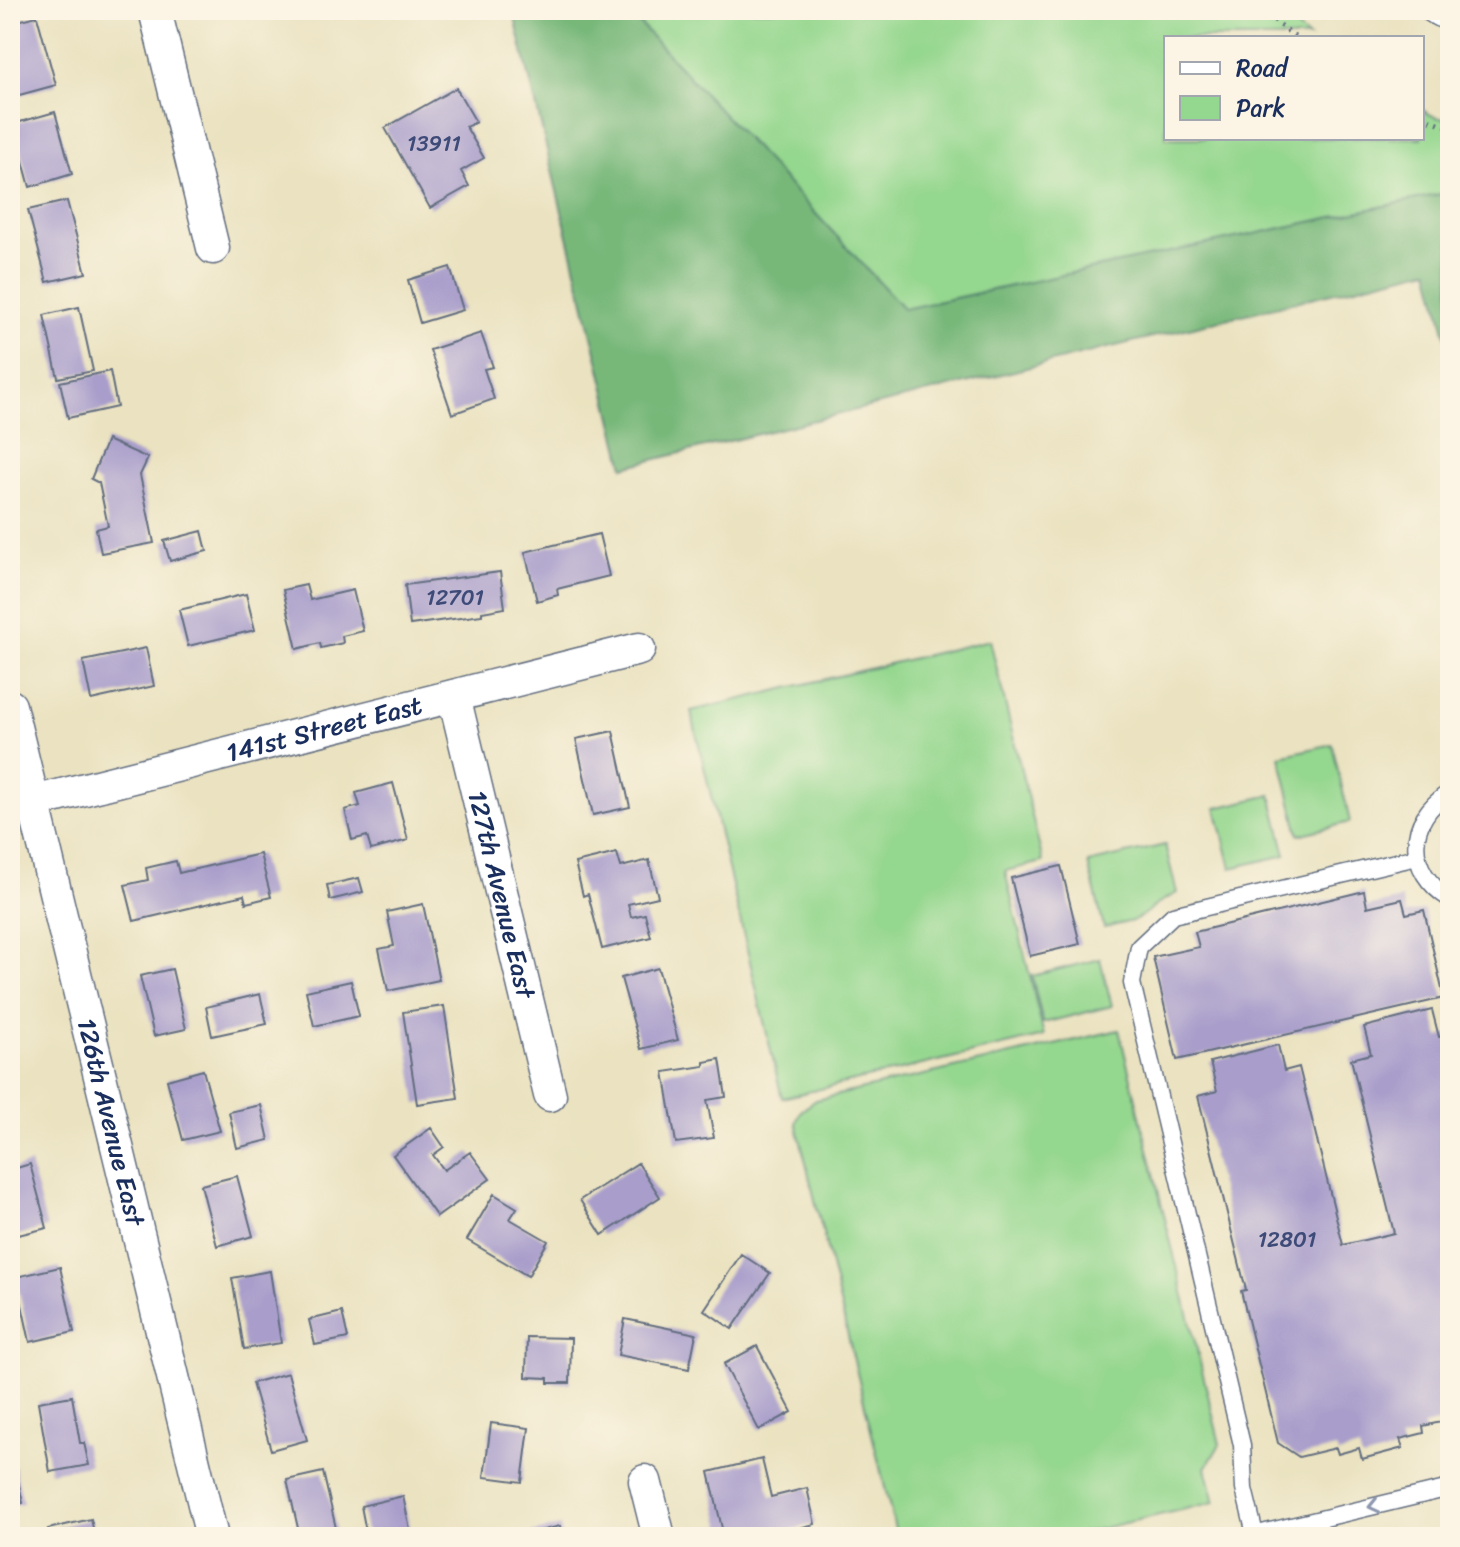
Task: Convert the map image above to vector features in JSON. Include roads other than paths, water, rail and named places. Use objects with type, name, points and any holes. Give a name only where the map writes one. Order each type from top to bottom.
[{"type":"street","points":[[155,10],[213,248]]},
{"type":"street","name":"141st Street East","points":[[22,805],[639,649]]},
{"type":"street","name":"127th Avenue East","points":[[454,696],[550,1095]]},
{"type":"street","name":"126th Avenue East","points":[[10,706],[22,805],[212,1537]]},
{"type":"street","points":[[645,1481],[659,1537]]},
{"type":"lane","points":[[1424,10],[1450,23]]},
{"type":"lane","points":[[1450,792],[1432,804],[1416,838],[1417,857],[1423,875],[1436,890],[1450,899]]},
{"type":"lane","points":[[1417,857],[1173,915],[1139,947],[1132,983],[1242,1445],[1250,1536],[1450,1488]]}]
